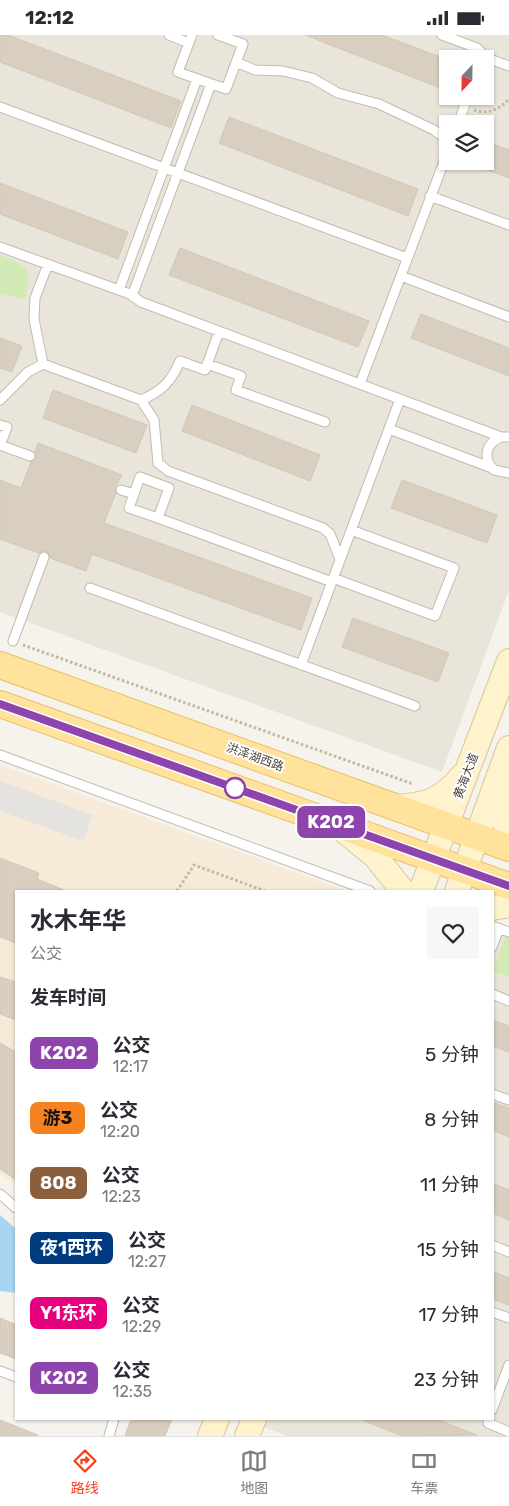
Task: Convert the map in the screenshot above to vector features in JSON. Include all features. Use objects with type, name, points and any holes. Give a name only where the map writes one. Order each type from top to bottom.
[{"type":"main road","name":"洪泽湖西路","points":[[0,665],[509,848]]},
{"type":"main road","points":[[0,704],[434,859],[461,881],[509,886]]},
{"type":"main road","points":[[329,821],[329,815],[337,803],[331,784]]},
{"type":"street","name":"黄海大道","points":[[421,890],[509,661]]},
{"type":"street","points":[[461,881],[476,836],[501,820],[498,779],[509,748]]},
{"type":"street","points":[[395,807],[426,803],[443,795],[468,769]]},
{"type":"street","points":[[329,821],[375,856],[402,890]]},
{"type":"street","points":[[495,920],[509,905]]},
{"type":"street","points":[[211,1436],[217,1420]]},
{"type":"street","points":[[247,1436],[254,1420]]},
{"type":"lane","points":[[169,35],[190,39],[178,72],[226,89],[243,44],[237,38],[218,35]]},
{"type":"lane","points":[[442,35],[479,50]]},
{"type":"lane","points":[[494,61],[509,66]]},
{"type":"lane","points":[[236,62],[255,70],[283,71],[312,78],[338,93],[379,104],[439,134]]},
{"type":"lane","points":[[119,290],[198,79]]},
{"type":"lane","points":[[132,296],[210,84]]},
{"type":"lane","points":[[0,107],[407,258]]},
{"type":"lane","points":[[360,384],[440,170]]},
{"type":"lane","points":[[430,196],[509,225]]},
{"type":"lane","points":[[0,247],[119,290],[141,302],[220,332],[505,437]]},
{"type":"lane","points":[[43,364],[34,319],[35,298],[48,264]]},
{"type":"lane","points":[[400,276],[509,317]]},
{"type":"lane","points":[[141,400],[165,387],[172,378],[180,361],[205,370],[220,332]]},
{"type":"lane","points":[[0,400],[28,372],[43,364],[141,400],[154,420],[156,431],[155,450],[158,463],[162,467],[168,471],[323,528],[330,534],[340,559]]},
{"type":"lane","points":[[207,364],[241,376],[236,390],[325,422]]},
{"type":"lane","points":[[301,665],[400,399]]},
{"type":"lane","points":[[0,425],[7,427],[0,445],[30,456]]},
{"type":"lane","points":[[389,429],[492,468],[499,473],[509,473]]},
{"type":"lane","points":[[492,468],[487,460],[487,448],[495,439],[505,437]]},
{"type":"lane","points":[[156,483],[162,467]]},
{"type":"lane","points":[[158,519],[169,488],[140,477],[129,508],[158,519],[435,616],[454,568],[351,530]]},
{"type":"lane","points":[[121,489],[134,495]]},
{"type":"lane","points":[[13,641],[44,557]]},
{"type":"lane","points":[[90,588],[415,706]]},
{"type":"lane","points":[[0,755],[367,890]]},
{"type":"lane","points":[[495,920],[509,932]]},
{"type":"lane","points":[[494,995],[509,1001]]},
{"type":"lane","points":[[494,1095],[509,1101]]},
{"type":"lane","points":[[0,1194],[15,1207]]},
{"type":"lane","points":[[494,1246],[509,1252]]},
{"type":"lane","points":[[494,1313],[509,1318]]},
{"type":"lane","points":[[494,1404],[509,1365]]},
{"type":"lane","points":[[0,1371],[15,1377]]},
{"type":"lane","points":[[109,1436],[114,1420]]},
{"type":"lane","points":[[489,1420],[488,1423],[509,1432]]},
{"type":"path","points":[[471,105],[480,112],[488,112],[497,109],[509,99]]},
{"type":"path","points":[[13,641],[443,795]]},
{"type":"path","points":[[178,890],[194,865],[262,890]]},
{"type":"shaded area","points":[[0,35],[509,35],[509,590],[442,772],[0,612]]},
{"type":"shaded area","points":[[0,765],[344,890],[15,890],[15,1185],[0,1174]]},
{"type":"shaded area","points":[[0,781],[93,815],[83,841],[0,811]]},
{"type":"shaded area","points":[[494,932],[509,938],[509,1436],[287,1436],[264,1427],[268,1420],[494,1420]]},
{"type":"green space","points":[[0,255],[18,262],[26,269],[29,280],[24,299],[0,294]]},
{"type":"green space","points":[[505,937],[509,938],[509,977],[494,971]]},
{"type":"water","points":[[0,1215],[15,1228],[15,1293],[0,1291]]},
{"type":"building","points":[[0,35],[8,35],[181,101],[171,128],[0,62]]},
{"type":"building","points":[[305,35],[382,35],[439,57],[439,87]]},
{"type":"building","points":[[229,117],[418,189],[408,216],[219,143]]},
{"type":"building","points":[[494,144],[509,150],[509,178],[488,170],[494,170]]},
{"type":"building","points":[[0,183],[128,232],[118,259],[0,214]]},
{"type":"building","points":[[180,248],[369,321],[358,347],[169,275]]},
{"type":"building","points":[[421,314],[509,348],[509,376],[411,338]]},
{"type":"building","points":[[0,338],[22,346],[12,372],[0,368]]},
{"type":"building","points":[[53,390],[147,425],[136,453],[43,418]]},
{"type":"building","points":[[192,405],[320,455],[310,481],[182,431]]},
{"type":"building","points":[[38,443],[122,475],[115,488],[116,493],[104,523],[312,598],[301,630],[92,554],[86,571],[50,558],[47,551],[39,553],[0,539],[0,480],[21,488],[31,462],[36,459],[35,452]]},
{"type":"building","points":[[402,480],[497,515],[487,543],[391,508]]},
{"type":"building","points":[[353,618],[449,653],[438,682],[342,647]]},
{"type":"building","points":[[0,858],[39,873],[37,879],[64,890],[15,890],[15,943],[0,937]]},
{"type":"building","points":[[0,977],[15,982],[15,1020],[0,1014]]},
{"type":"building","points":[[494,1021],[509,1026],[509,1052],[494,1047]]},
{"type":"building","points":[[0,1043],[15,1051],[15,1179],[0,1169]]},
{"type":"building","points":[[494,1103],[509,1108],[509,1137],[494,1131]]},
{"type":"building","points":[[494,1184],[509,1190],[509,1220],[494,1214]]},
{"type":"building","points":[[494,1272],[509,1278],[509,1305],[494,1300]]},
{"type":"building","points":[[0,1318],[15,1325],[15,1359],[0,1353]]},
{"type":"building","points":[[0,1420],[38,1435],[38,1436],[0,1436]]},
{"type":"building","points":[[131,1420],[172,1420],[165,1436],[125,1436]]},
{"type":"building","points":[[362,1420],[439,1420],[477,1435],[402,1436]]},
{"type":"bus line","name":"K202","points":[[0,704],[509,886]]}]
